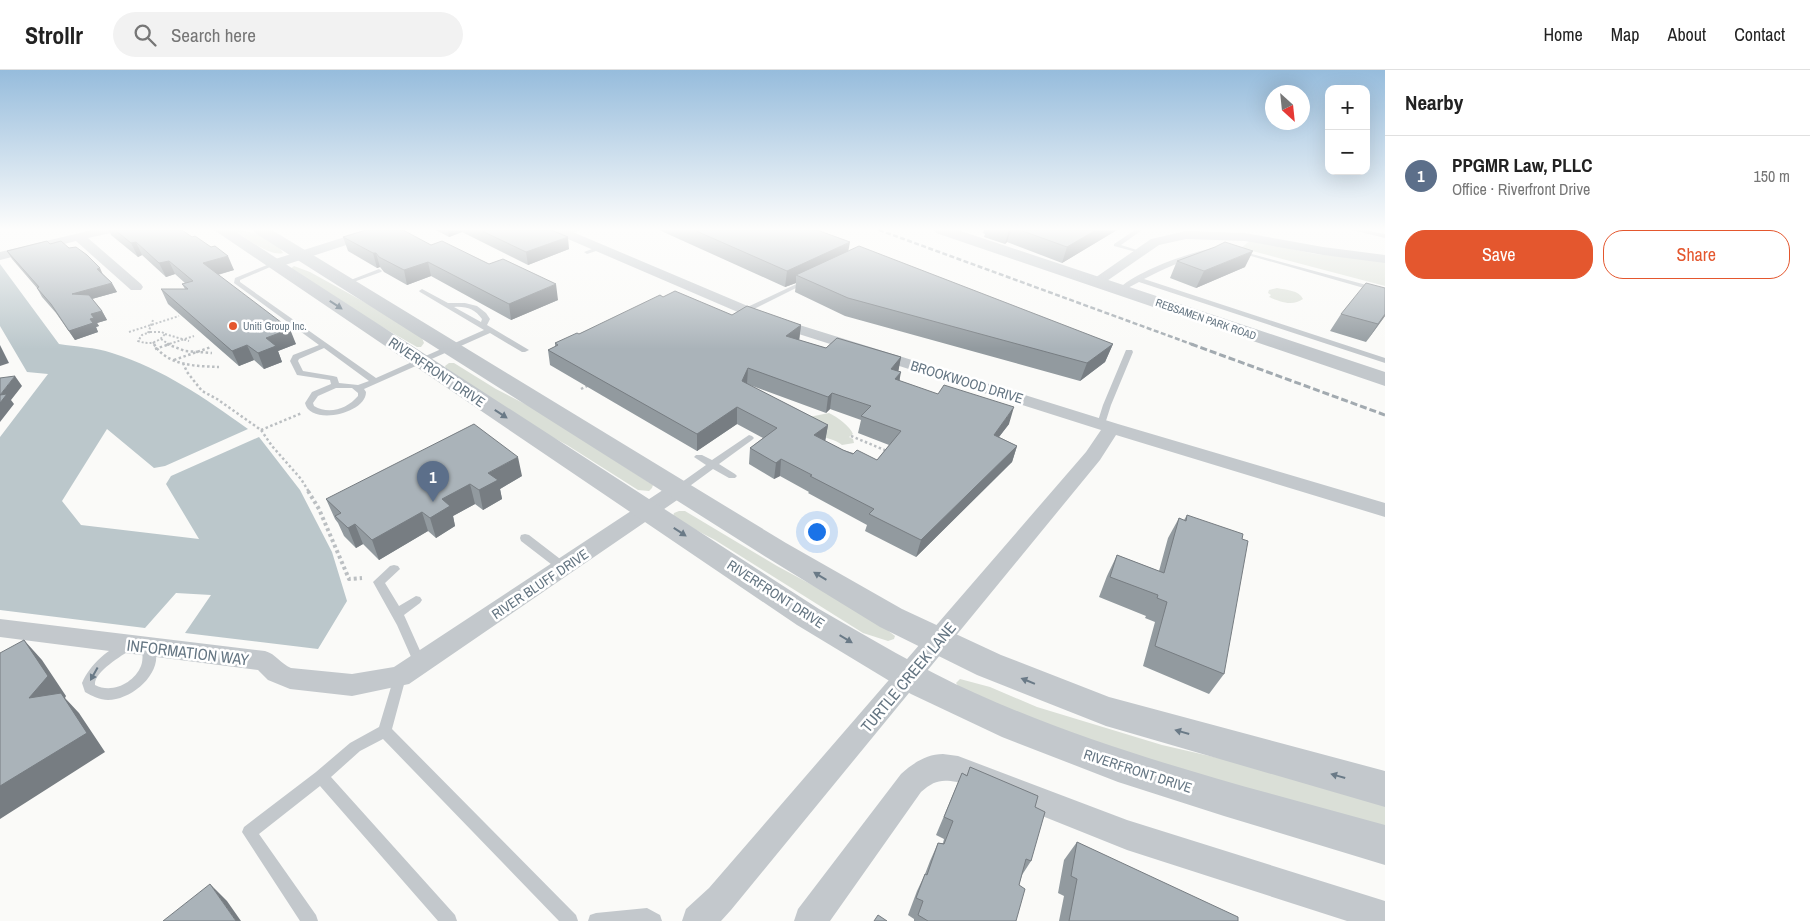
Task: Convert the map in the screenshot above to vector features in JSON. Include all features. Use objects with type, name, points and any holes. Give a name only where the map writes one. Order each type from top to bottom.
[{"type":"street","points":[[121,270],[136,287]]},
{"type":"street","name":"RIVERFRONT DRIVE","points":[[283,270],[808,617],[908,677],[963,704],[1058,744],[1162,780],[1385,845]]},
{"type":"street","name":"RIVERFRONT DRIVE","points":[[326,270],[891,618],[938,642],[1106,712],[1385,789]]},
{"type":"street","name":"BROOKWOOD DRIVE","points":[[643,270],[745,310],[842,344],[1385,510]]},
{"type":"street","name":"REBSAMEN PARK ROAD","points":[[1060,270],[1096,282],[1129,285],[1382,369]]},
{"type":"street","points":[[1096,282],[1113,270]]},
{"type":"street","name":"TURTLE CREEK LANE","points":[[698,921],[720,899],[1093,456],[1106,426]]},
{"type":"street","name":"RIVER BLUFF DRIVE","points":[[410,670],[649,511],[679,489]]},
{"type":"street","name":"INFORMATION WAY","points":[[0,628],[266,661],[277,673],[290,678],[339,684],[352,685],[410,670]]},
{"type":"street","points":[[810,921],[912,782],[927,770],[940,765],[958,769],[1127,835],[1385,917]]},
{"type":"lane","points":[[258,270],[237,279],[237,283],[376,381]]},
{"type":"lane","points":[[1129,285],[1162,270]]},
{"type":"lane","points":[[1305,270],[1385,292]]},
{"type":"lane","points":[[346,283],[379,272]]},
{"type":"lane","points":[[745,310],[816,277]]},
{"type":"lane","points":[[422,291],[525,350]]},
{"type":"lane","points":[[447,305],[466,305],[478,309],[486,319],[486,328]]},
{"type":"lane","points":[[359,388],[362,392],[359,401],[346,409],[328,413],[320,412],[312,408],[309,403],[315,394],[335,386],[346,385],[359,388],[450,347],[486,328]]},
{"type":"lane","points":[[324,345],[296,357],[294,361],[300,373],[313,376],[327,376],[334,379],[335,386]]},
{"type":"lane","points":[[1106,426],[1107,405],[1129,352]]},
{"type":"lane","points":[[679,489],[750,438]]},
{"type":"lane","points":[[700,457],[732,476]]},
{"type":"lane","points":[[525,538],[564,568]]},
{"type":"lane","points":[[310,921],[249,832],[321,778],[355,746],[385,731],[410,670],[397,613],[379,582],[394,569]]},
{"type":"lane","points":[[397,613],[416,600]]},
{"type":"lane","points":[[385,731],[570,921]]},
{"type":"lane","points":[[321,778],[449,921]]},
{"type":"lane","points":[[596,921],[647,916],[654,921]]},
{"type":"path","points":[[129,332],[178,316]]},
{"type":"path","points":[[148,333],[153,320]]},
{"type":"path","points":[[165,334],[161,339],[153,342],[142,343],[138,341],[140,337],[148,333],[158,332],[165,334],[182,340],[189,340]]},
{"type":"path","points":[[155,348],[194,336]]},
{"type":"path","points":[[161,339],[167,345],[196,352],[212,353]]},
{"type":"path","points":[[153,342],[155,348],[165,357],[183,363],[219,367]]},
{"type":"path","points":[[174,360],[212,347]]},
{"type":"path","points":[[183,363],[187,372],[202,391],[262,430],[272,446],[301,479],[319,509],[349,579],[359,580],[362,578]]},
{"type":"path","points":[[581,389],[595,382]]},
{"type":"path","points":[[262,430],[312,408]]},
{"type":"path","points":[[851,436],[888,451]]},
{"type":"path","points":[[881,457],[894,448]]},
{"type":"shaded area","points":[[0,270],[4,270],[59,344],[106,351],[149,368],[183,385],[248,429],[165,466],[154,468],[107,429],[62,501],[81,525],[199,539],[166,484],[171,476],[259,437],[300,490],[332,552],[347,601],[318,649],[185,633],[211,595],[176,593],[145,628],[0,610],[0,437],[48,374],[27,372],[0,326]]},
{"type":"shaded area","points":[[291,270],[304,270],[310,272],[386,314],[422,338],[424,343],[421,347],[417,347],[337,301]]},
{"type":"shaded area","points":[[1323,270],[1385,270],[1385,286]]},
{"type":"shaded area","points":[[1277,288],[1295,292],[1303,299],[1290,303],[1281,302],[1269,297],[1271,295],[1268,293],[1269,290]]},
{"type":"shaded area","points":[[449,363],[454,363],[496,389],[533,408],[653,485],[652,488],[649,491],[638,490],[567,445],[511,415],[447,371],[445,366]]},
{"type":"shaded area","points":[[829,413],[849,428],[853,434],[849,437],[853,439],[854,443],[842,445],[814,433],[809,417]]},
{"type":"shaded area","points":[[685,511],[777,566],[868,615],[895,636],[894,639],[888,641],[863,633],[715,540],[675,519],[674,513]]},
{"type":"shaded area","points":[[960,679],[990,687],[1037,707],[1162,745],[1266,769],[1385,801],[1385,835],[1113,755],[959,687],[956,683]]},
{"type":"building","points":[[24,270],[98,270],[112,283],[72,294],[89,295],[102,311],[91,314],[94,318],[90,319],[93,323],[69,331],[51,304],[37,288],[39,287]]},
{"type":"building","name":"Uniti Group Inc.","points":[[179,270],[212,270],[290,329],[266,338],[276,346],[258,353],[247,345],[232,351],[161,289],[188,289],[182,284],[193,281]]},
{"type":"building","points":[[443,270],[526,270],[556,284],[509,304]]},
{"type":"building","points":[[807,270],[920,270],[1113,344],[1087,363],[848,298],[796,275]]},
{"type":"building","points":[[1366,283],[1385,288],[1385,314],[1378,324],[1341,314]]},
{"type":"building","points":[[675,291],[732,315],[747,306],[801,325],[786,336],[826,348],[837,338],[901,357],[891,369],[901,372],[895,379],[938,394],[944,385],[1014,407],[994,435],[1017,446],[921,540],[869,514],[874,509],[810,476],[812,475],[781,459],[776,463],[750,448],[777,428],[737,407],[697,434],[548,350],[558,345],[555,343],[577,333],[579,334],[660,295],[663,297]],"holes":[[[748,368],[828,397],[832,393],[871,406],[861,416],[901,431],[877,460],[857,450],[853,454],[814,435],[828,425],[742,381]]]},
{"type":"building","points":[[15,376],[0,395],[0,378]]},
{"type":"building","points":[[7,394],[0,403],[0,395]]},
{"type":"building","points":[[474,424],[518,457],[488,473],[498,480],[479,490],[470,484],[442,499],[450,506],[430,518],[422,512],[372,540],[355,524],[348,528],[335,516],[341,513],[326,499]]},
{"type":"building","points":[[1187,515],[1243,534],[1242,539],[1248,541],[1224,674],[1155,646],[1167,602],[1157,598],[1158,595],[1110,577],[1117,555],[1164,573],[1179,518],[1186,521]]},
{"type":"building","points":[[24,640],[48,676],[29,698],[61,693],[87,733],[0,786],[0,653]]},
{"type":"building","points":[[970,767],[1038,796],[1035,807],[1045,812],[1031,861],[1026,859],[1019,885],[1025,889],[1016,921],[928,921],[918,915],[923,901],[916,898],[925,874],[927,875],[938,843],[944,844],[953,821],[944,817],[962,773],[967,776]]},
{"type":"building","points":[[1077,842],[1238,917],[1238,921],[1069,921],[1077,879],[1071,876]]},
{"type":"building","points":[[210,884],[236,921],[163,921]]},
{"type":"building","points":[[878,915],[887,921],[874,921]]},
{"type":"railway","points":[[988,270],[1194,345]]},
{"type":"railway","points":[[1191,344],[1385,415]]},
{"type":"place","name":"Uniti Group Inc.","points":[[233,326]]},
{"type":"place","name":"PPGMR Law, PLLC","points":[[433,502]]}]
